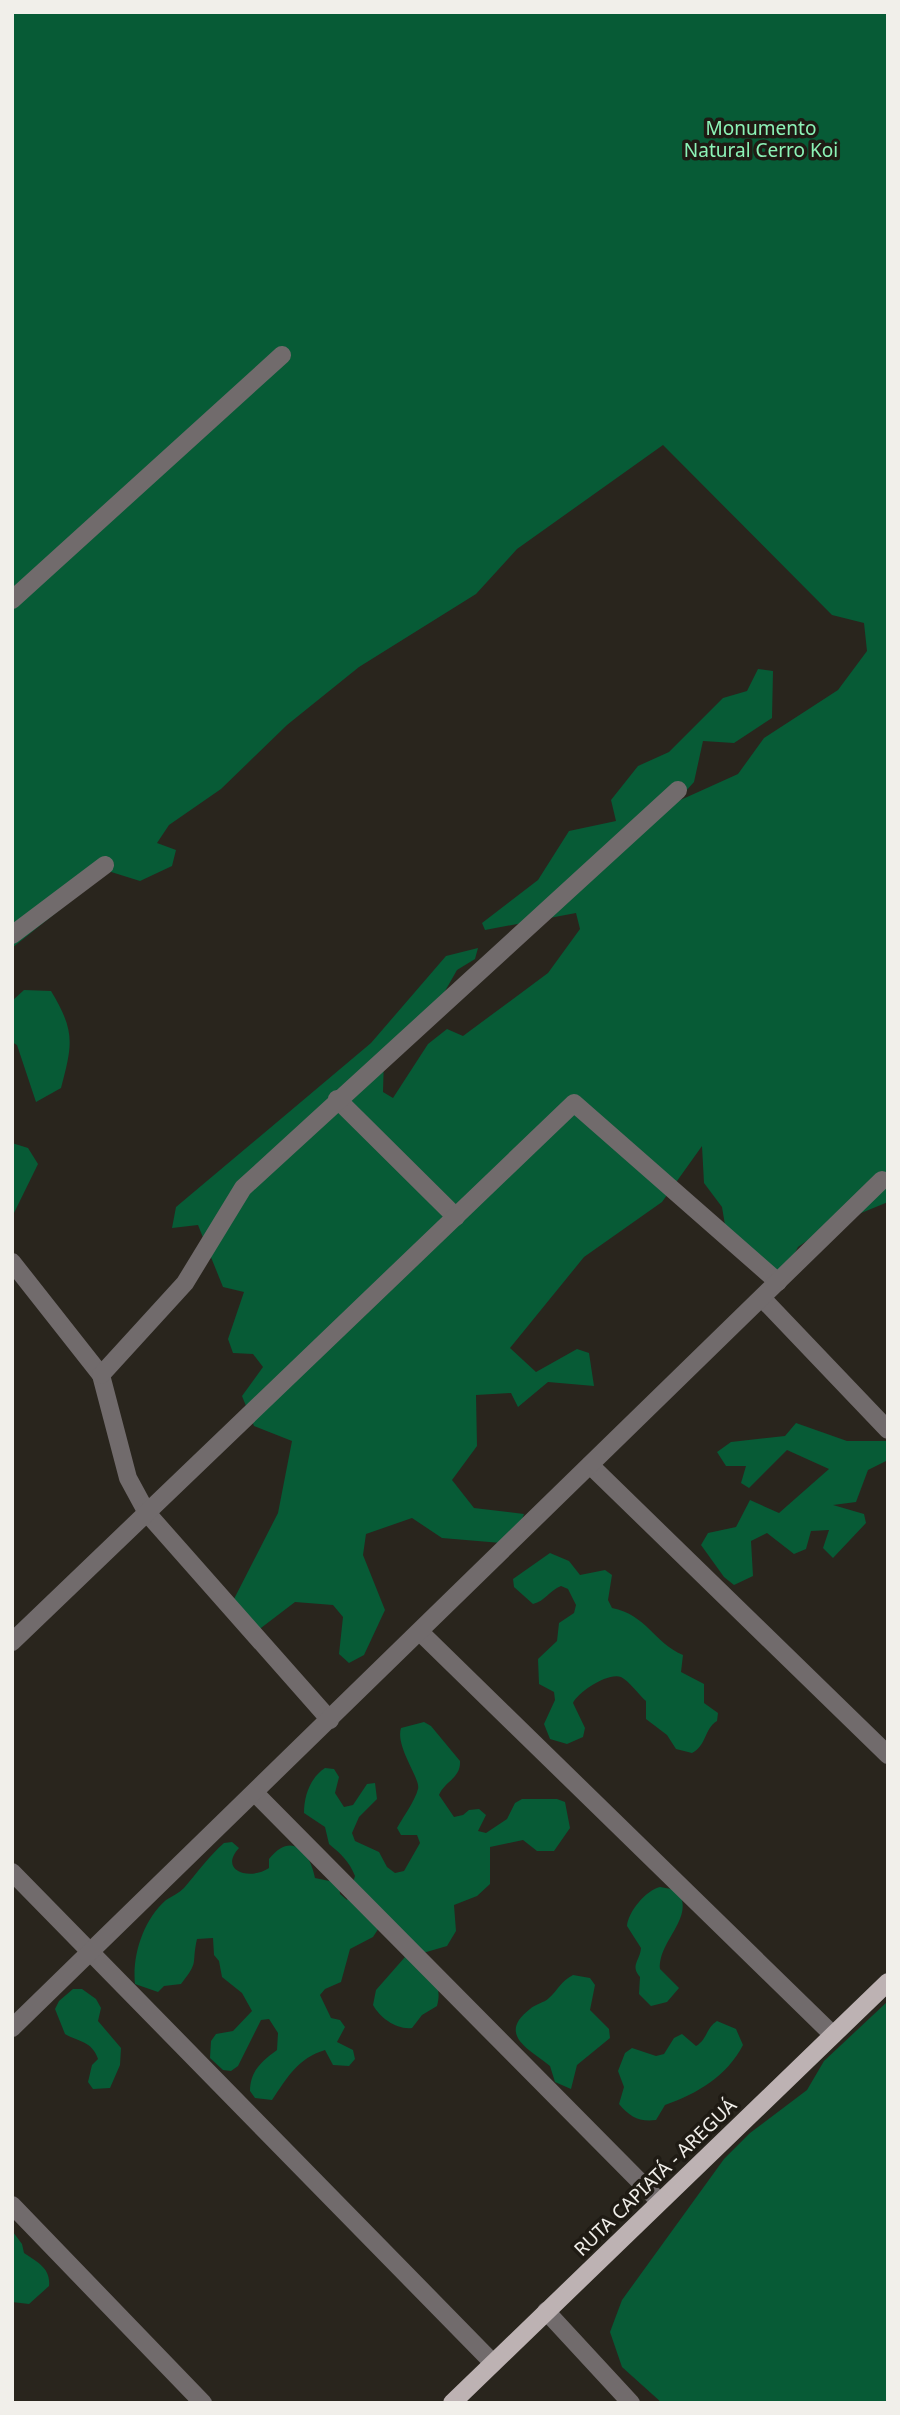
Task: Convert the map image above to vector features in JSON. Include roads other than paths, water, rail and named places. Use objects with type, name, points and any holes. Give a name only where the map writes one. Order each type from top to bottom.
[{"type":"main road","name":"RUTA CAPIATÁ - AREGUÁ","points":[[452,2403],[888,1982]]},
{"type":"street","points":[[12,600],[282,355]]},
{"type":"street","points":[[101,1375],[185,1283],[243,1188],[337,1099],[678,790]]},
{"type":"street","points":[[12,935],[105,865]]},
{"type":"street","points":[[337,1099],[456,1217]]},
{"type":"street","points":[[12,1642],[574,1103],[778,1282]]},
{"type":"street","points":[[12,2028],[93,1952],[882,1180]]},
{"type":"street","points":[[12,1262],[101,1375],[128,1478],[147,1513],[330,1720]]},
{"type":"street","points":[[762,1298],[888,1430]]},
{"type":"street","points":[[590,1465],[888,1755]]},
{"type":"street","points":[[420,1632],[833,2035]]},
{"type":"street","points":[[255,1794],[659,2201]]},
{"type":"street","points":[[12,1872],[493,2363]]},
{"type":"street","points":[[12,2205],[202,2403]]},
{"type":"street","points":[[547,2311],[631,2403]]},
{"type":"park label","name":"Monumento Natural Cerro Koi","points":[[761,139]]}]
